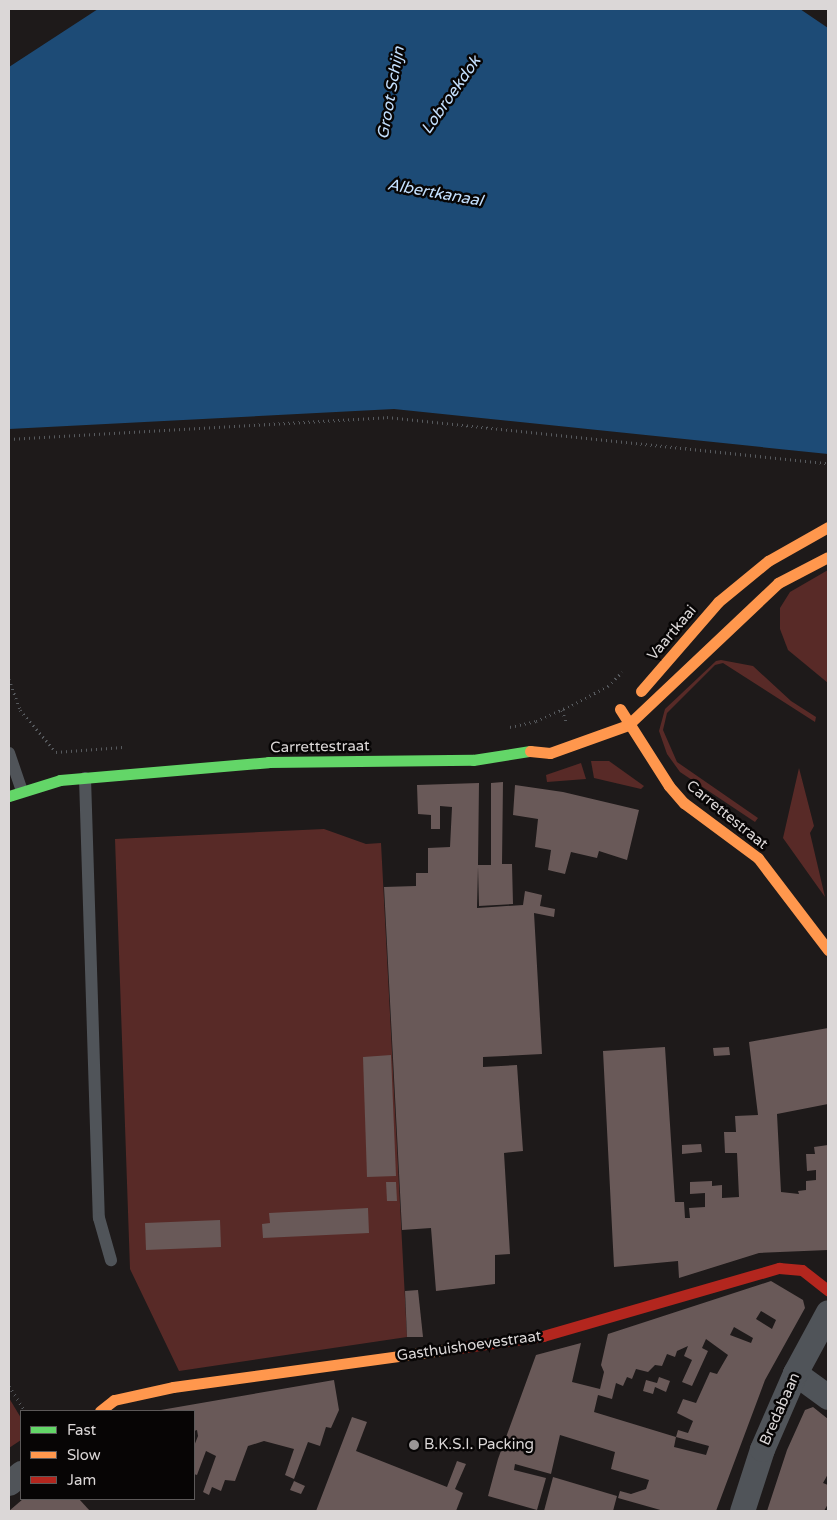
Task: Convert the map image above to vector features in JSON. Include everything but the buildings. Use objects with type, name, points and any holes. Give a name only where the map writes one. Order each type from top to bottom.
[{"type":"street","name":"Vaartkaai","points":[[623,706],[718,602],[768,561],[828,527]]},
{"type":"street","points":[[628,725],[778,583],[828,557]]},
{"type":"street","name":"Carrettestraat","points":[[623,706],[628,725],[684,803],[758,858],[828,950]]},
{"type":"street","name":"Carrettestraat","points":[[9,796],[60,780],[268,762],[473,760],[533,750],[550,753],[628,725]]},
{"type":"street","points":[[533,750],[547,741]]},
{"type":"street","name":"Gasthuishoevestraat","points":[[101,1410],[114,1400],[173,1387],[543,1336],[779,1268],[802,1270],[828,1290]]},
{"type":"street","name":"Bredabaan","points":[[742,1511],[762,1448],[795,1373],[828,1312]]},
{"type":"street","points":[[795,1373],[828,1397]]},
{"type":"street","points":[[9,1483],[20,1474]]},
{"type":"lane","points":[[9,753],[22,791]]},
{"type":"lane","points":[[85,778],[99,1218],[111,1260]]},
{"type":"path","points":[[9,439],[387,417],[828,463]]},
{"type":"path","points":[[500,729],[536,721],[572,706],[608,686],[627,667]]},
{"type":"path","points":[[9,679],[20,710],[56,752],[134,747]]},
{"type":"path","points":[[9,1386],[24,1410]]},
{"type":"shaded area","points":[[828,570],[828,683],[788,650],[780,629],[780,608],[790,592]]},
{"type":"shaded area","points":[[721,660],[753,666],[791,701],[816,717],[815,722],[723,663],[715,665],[667,713],[663,730],[677,762],[758,818],[755,822],[680,772],[667,754],[659,731],[665,709],[716,661]]},
{"type":"shaded area","points":[[591,761],[609,761],[644,786],[641,789],[594,778]]},
{"type":"shaded area","points":[[581,763],[586,779],[547,782],[546,775]]},
{"type":"shaded area","points":[[799,768],[814,826],[810,833],[825,897],[783,838]]},
{"type":"shaded area","points":[[324,829],[366,844],[381,843],[407,1337],[179,1371],[130,1269],[115,839]]},
{"type":"shaded area","points":[[9,1398],[20,1416],[20,1441],[9,1448]]},
{"type":"water","points":[[98,9],[800,9],[828,28],[828,454],[394,409],[9,429],[9,67]]},
{"type":"traffic: fast","points":[[9,796],[60,780],[268,762],[473,760],[530,751]]},
{"type":"traffic: slow","points":[[641,691],[718,602],[768,561],[828,527]]},
{"type":"traffic: slow","points":[[530,751],[550,753],[628,725],[778,583],[828,557]]},
{"type":"traffic: slow","points":[[620,709],[669,786],[684,803],[758,858],[828,950]]},
{"type":"traffic: slow","points":[[101,1410],[114,1400],[173,1387],[458,1348]]},
{"type":"traffic: jam","points":[[458,1348],[543,1336],[779,1268],[802,1270],[828,1290]]},
{"type":"place","name":"B.K.S.I. Packing","points":[[414,1445]]},
{"type":"water label","name":"Groot Schijn","points":[[391,93]]},
{"type":"water label","name":"Lobroekdok","points":[[451,95]]},
{"type":"water label","name":"Albertkanaal","points":[[435,193]]}]
